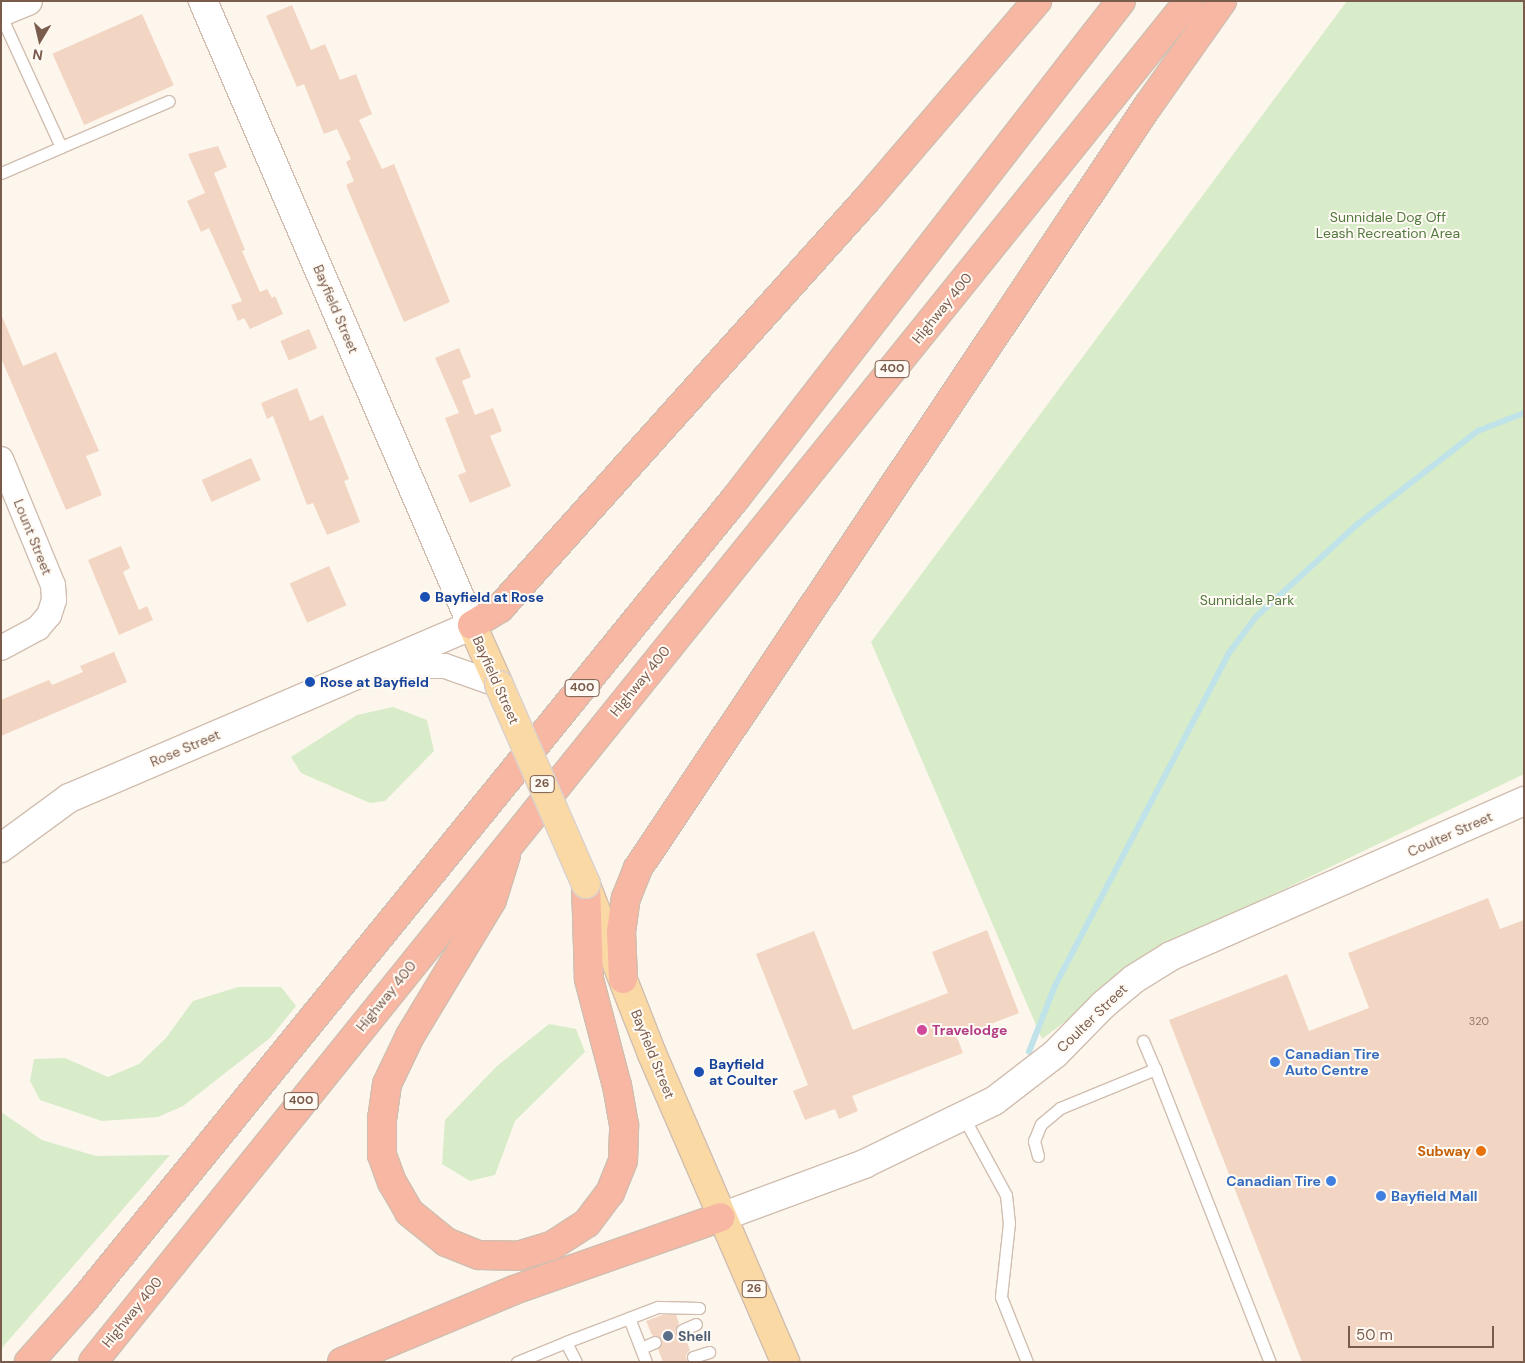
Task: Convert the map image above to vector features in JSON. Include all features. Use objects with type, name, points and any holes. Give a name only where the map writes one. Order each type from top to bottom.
[{"type":"highway","points":[[472,625],[500,608],[869,197],[1037,1]]},
{"type":"highway","name":"400","points":[[28,1362],[96,1285],[735,499],[1121,1]]},
{"type":"highway","name":"Highway 400","points":[[93,1362],[510,840],[1189,1]]},
{"type":"highway","points":[[623,979],[621,932],[626,898],[638,868],[1148,106],[1222,1]]},
{"type":"highway","points":[[510,840],[492,900],[410,1036],[387,1084],[382,1118],[382,1155],[392,1182],[409,1212],[446,1242],[479,1255],[518,1256],[552,1245],[586,1223],[610,1193],[623,1160],[624,1125],[617,1086],[589,979],[586,884]]},
{"type":"highway","points":[[342,1362],[514,1290],[721,1217]]},
{"type":"main road","name":"Bayfield Street","points":[[472,625],[586,884],[721,1217],[785,1362]]},
{"type":"street","points":[[1,12],[28,1]]},
{"type":"street","name":"Bayfield Street","points":[[203,1],[472,625]]},
{"type":"street","name":"Lount Street","points":[[1,460],[53,585],[54,600],[49,615],[38,628],[1,648]]},
{"type":"street","name":"Rose Street","points":[[1,848],[69,798],[472,625]]},
{"type":"street","name":"Rose Street","points":[[380,666],[445,666],[499,684]]},
{"type":"street","name":"Coulter Street","points":[[721,1217],[864,1164],[964,1118],[1024,1080],[1054,1054],[1103,1005],[1134,979],[1171,956],[1524,801]]},
{"type":"lane","points":[[1,16],[61,147]]},
{"type":"lane","points":[[1,173],[169,101]]},
{"type":"lane","points":[[1143,1041],[1270,1362]]},
{"type":"lane","points":[[1038,1156],[1034,1141],[1041,1124],[1060,1108],[1155,1069]]},
{"type":"lane","points":[[964,1118],[1006,1195],[1009,1223],[1000,1287],[1001,1304],[1027,1362]]},
{"type":"lane","points":[[517,1362],[658,1307],[699,1308]]},
{"type":"lane","points":[[629,1318],[646,1362]]},
{"type":"lane","points":[[682,1330],[696,1324]]},
{"type":"lane","points":[[566,1342],[576,1362]]},
{"type":"lane","points":[[641,1348],[655,1342]]},
{"type":"lane","points":[[693,1357],[709,1352]]},
{"type":"green space","name":"Sunnidale Park","points":[[1347,1],[1524,1],[1524,774],[1166,946],[1042,1039],[871,642]]},
{"type":"green space","points":[[393,707],[427,720],[434,751],[385,801],[370,803],[301,773],[291,757],[357,715]]},
{"type":"green space","points":[[238,987],[281,987],[296,1006],[270,1038],[183,1106],[158,1117],[102,1121],[40,1100],[30,1081],[34,1059],[65,1058],[108,1077],[139,1064],[166,1038],[193,1001]]},
{"type":"green space","points":[[549,1024],[576,1029],[585,1052],[515,1121],[495,1175],[470,1181],[442,1164],[445,1120],[497,1066]]},
{"type":"green space","points":[[1,1112],[42,1140],[96,1156],[170,1155],[1,1349]]},
{"type":"building","points":[[292,5],[311,50],[325,44],[340,80],[356,74],[372,114],[359,120],[382,169],[394,164],[450,302],[404,322],[346,185],[354,181],[346,162],[351,159],[337,129],[324,134],[304,84],[297,87],[266,16]]},
{"type":"building","points":[[142,14],[174,85],[84,125],[52,54]]},
{"type":"building","points":[[218,146],[227,167],[214,173],[245,250],[242,251],[260,292],[267,289],[272,298],[275,296],[283,314],[250,329],[244,318],[238,321],[231,305],[242,301],[209,228],[201,232],[187,201],[205,193],[188,154]]},
{"type":"building","points":[[1,314],[23,366],[56,352],[99,451],[86,456],[102,495],[66,510],[1,358]]},
{"type":"building","points":[[309,329],[317,348],[289,360],[280,341]]},
{"type":"building","points":[[459,348],[471,377],[462,381],[475,415],[493,408],[502,431],[490,436],[511,486],[470,503],[458,475],[466,472],[445,418],[459,413],[435,358]]},
{"type":"building","points":[[297,388],[310,421],[323,415],[349,479],[344,481],[360,522],[327,535],[313,503],[307,505],[273,416],[267,419],[261,403]]},
{"type":"building","points":[[251,458],[261,480],[211,502],[202,480]]},
{"type":"building","points":[[121,546],[130,568],[123,572],[139,610],[147,606],[153,620],[119,635],[88,560]]},
{"type":"building","points":[[329,566],[346,605],[307,623],[290,583]]},
{"type":"building","points":[[114,652],[127,682],[1,736],[1,700],[49,680],[52,685],[83,672],[80,666]]},
{"type":"building","name":"Bayfield Mall","points":[[1488,898],[1500,929],[1524,920],[1524,1362],[1302,1362],[1169,1020],[1287,974],[1309,1031],[1369,1008],[1348,953]]},
{"type":"building","name":"Travelodge","points":[[987,930],[1019,1013],[957,1037],[963,1053],[852,1096],[858,1111],[839,1119],[835,1109],[805,1120],[793,1091],[808,1085],[756,954],[814,931],[853,1030],[948,993],[932,952]]},
{"type":"building","name":"Shell","points":[[662,1315],[676,1315],[679,1323],[675,1332],[685,1337],[690,1350],[686,1355],[687,1362],[663,1362],[658,1349],[662,1340],[652,1335],[646,1321]]},
{"type":"waterway","points":[[1029,1052],[1055,986],[1229,653],[1256,617],[1358,524],[1478,431],[1524,413]]},
{"type":"place","name":"Bayfield at Rose","points":[[425,597]]},
{"type":"place","name":"Rose at Bayfield","points":[[310,682]]},
{"type":"place","name":"Travelodge","points":[[922,1030]]},
{"type":"place","name":"Canadian Tire Auto Centre","points":[[1275,1062]]},
{"type":"place","name":"Bayfield at Coulter","points":[[699,1072]]},
{"type":"place","name":"Subway","points":[[1481,1151]]},
{"type":"place","name":"Canadian Tire","points":[[1331,1181]]},
{"type":"place","name":"Bayfield Mall","points":[[1381,1196]]},
{"type":"place","name":"Shell","points":[[668,1336]]},
{"type":"park label","name":"Sunnidale Dog Off Leash Recreation Area","points":[[1388,226]]}]
